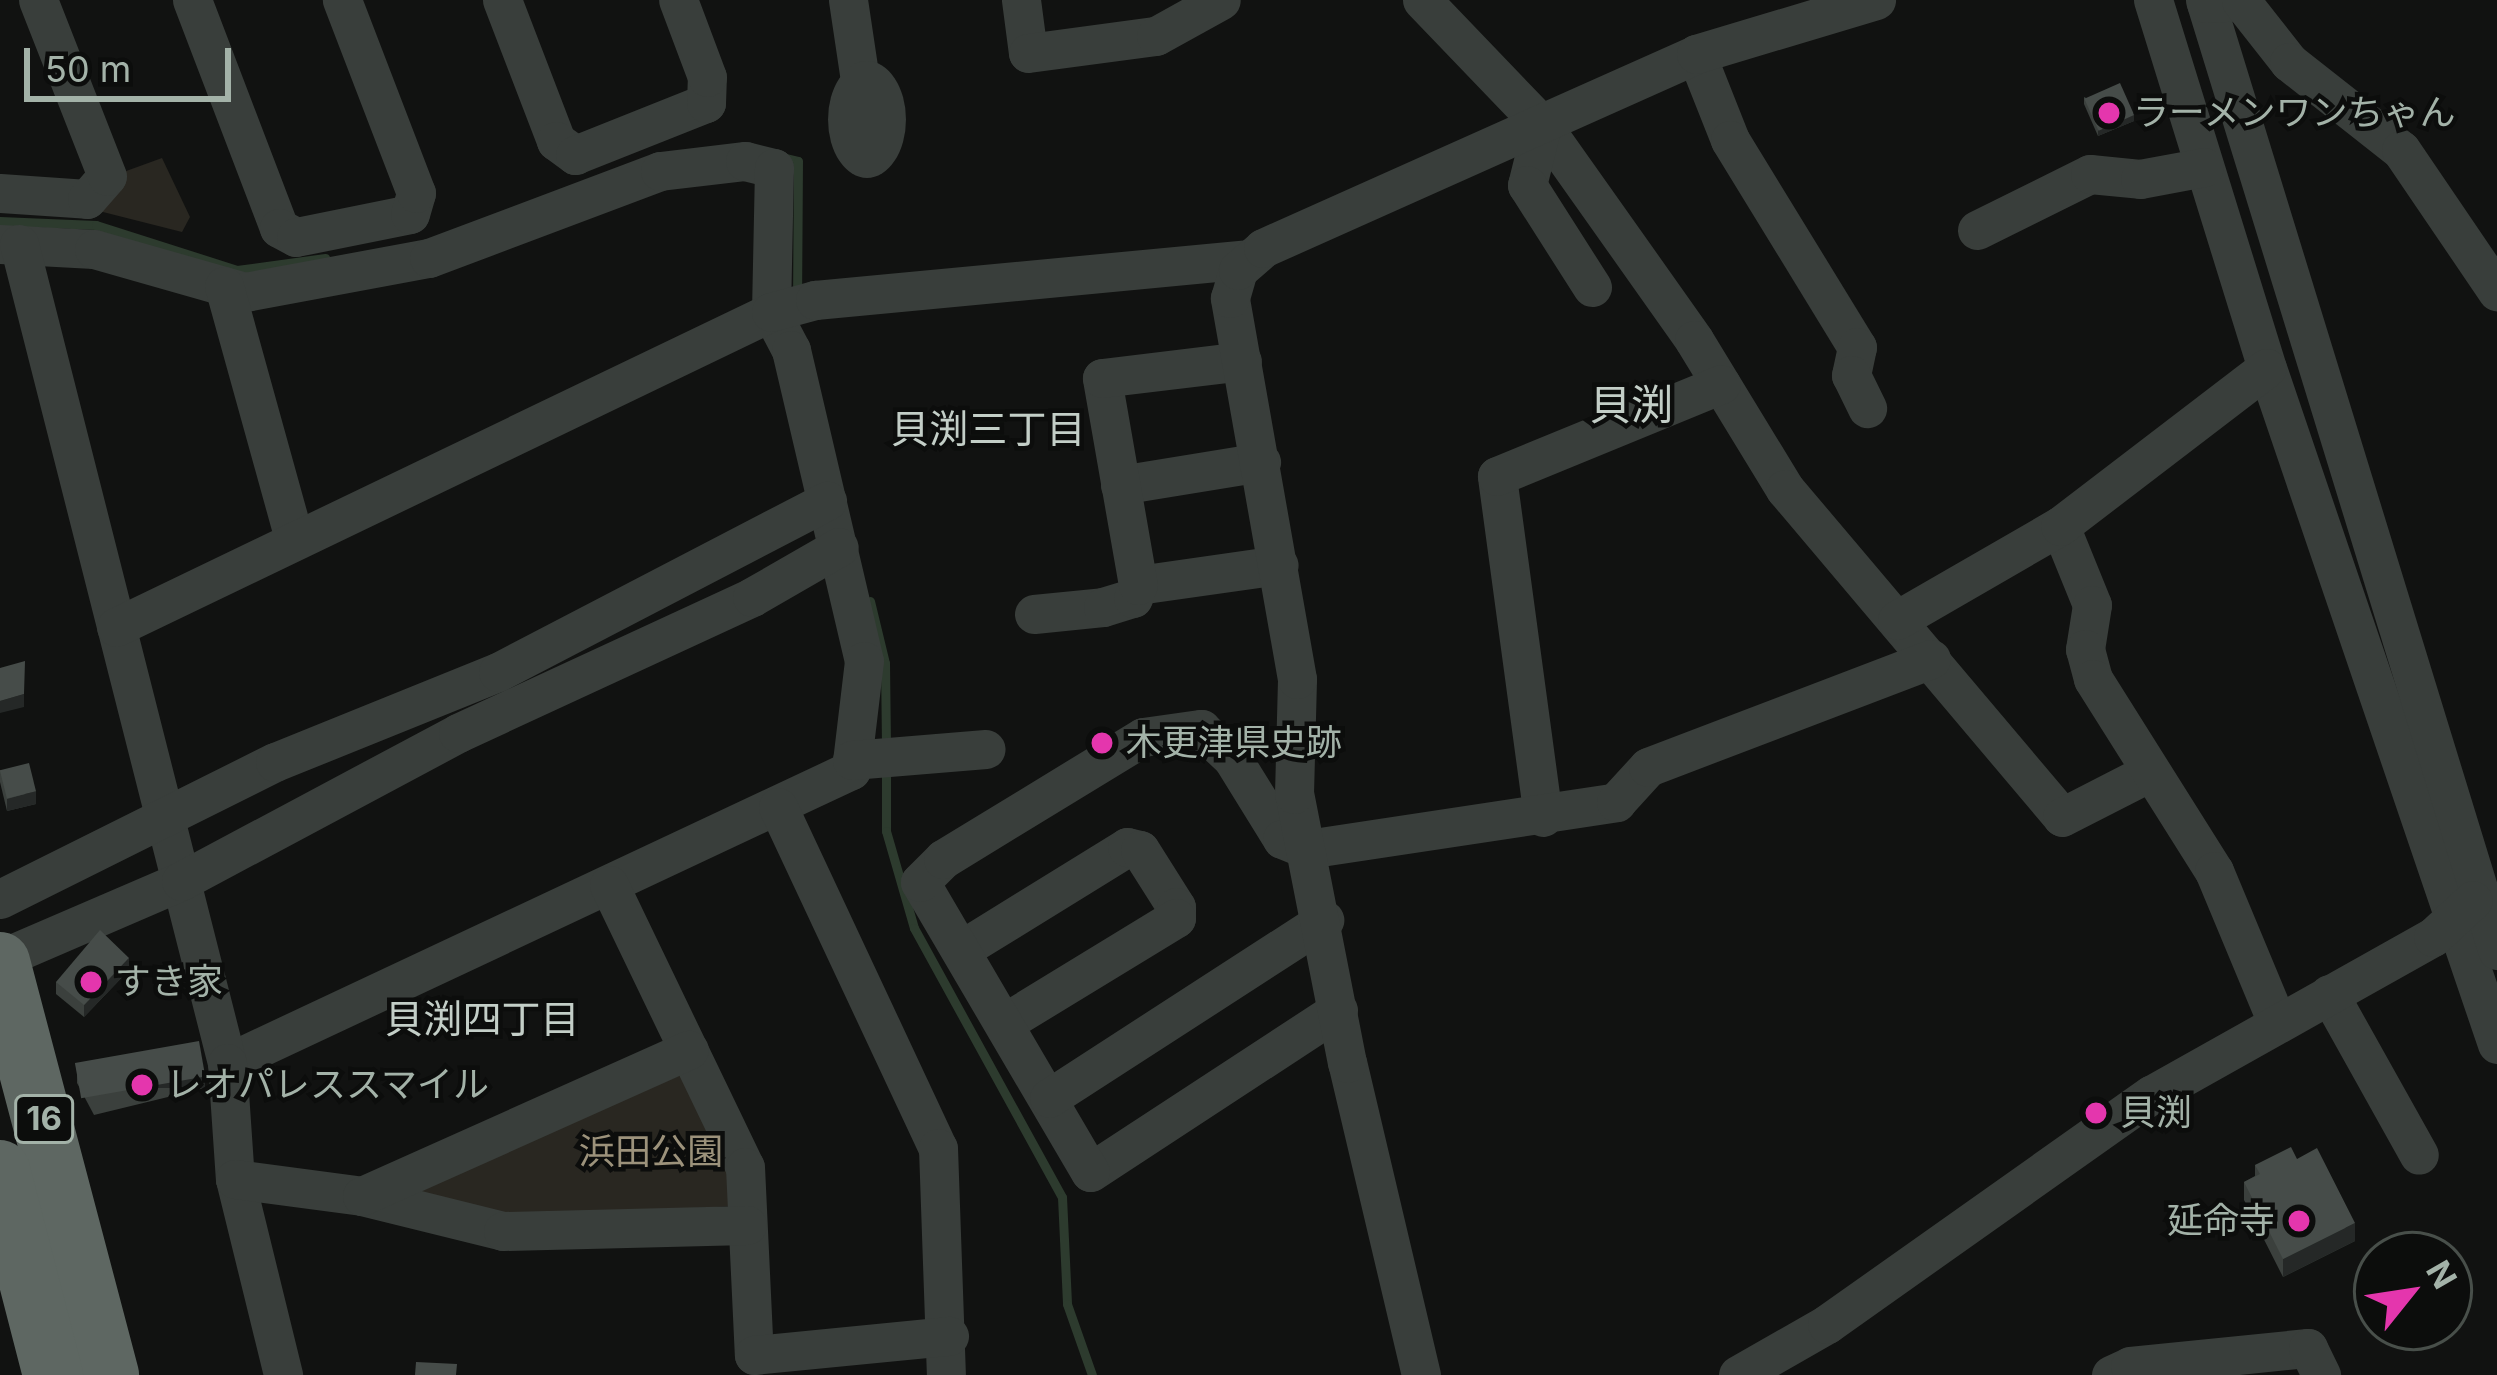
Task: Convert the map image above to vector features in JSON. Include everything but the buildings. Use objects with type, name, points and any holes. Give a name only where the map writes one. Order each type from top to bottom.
[{"type":"highway","name":"16","points":[[0,961],[109,1375]]},
{"type":"highway","name":"16","points":[[0,1170],[53,1375]]},
{"type":"street","points":[[0,194],[87,199],[107,176],[38,0]]},
{"type":"street","points":[[192,0],[279,228],[296,237],[410,214],[416,193],[342,0]]},
{"type":"street","points":[[502,0],[556,141],[575,155],[706,103],[707,77],[678,0]]},
{"type":"street","points":[[848,0],[860,80]]},
{"type":"street","points":[[1021,0],[1028,53],[1156,36],[1221,0]]},
{"type":"street","points":[[1422,0],[1542,125],[1721,384],[1785,489],[2062,817],[2150,772]]},
{"type":"street","points":[[116,627],[771,311],[814,300],[1250,259],[1696,53],[1876,0]]},
{"type":"street","points":[[2153,0],[2266,368],[2497,950]]},
{"type":"street","points":[[2497,291],[2401,150],[2289,62],[2241,1],[2205,1],[2477,896],[2497,1044]]},
{"type":"street","points":[[1696,53],[1730,140],[1857,347],[1851,375],[1867,408]]},
{"type":"street","points":[[1542,125],[1528,185],[1592,287]]},
{"type":"street","points":[[227,1063],[851,770],[864,662],[790,350],[771,311],[774,167],[745,160],[659,171],[429,258],[244,292],[94,249],[10,244],[116,627],[227,1063],[235,1179],[283,1375]]},
{"type":"street","points":[[1977,230],[2090,175],[2140,179],[2204,167]]},
{"type":"street","points":[[1250,259],[1230,298],[1298,679],[1294,794],[1421,1375]]},
{"type":"street","points":[[224,286],[294,539]]},
{"type":"street","points":[[1034,614],[1103,607],[1133,598],[1138,585],[1102,378],[1242,361]]},
{"type":"street","points":[[1897,620],[2060,526],[2266,368]]},
{"type":"street","points":[[1543,817],[1497,476],[1721,384]]},
{"type":"street","points":[[1120,485],[1261,462]]},
{"type":"street","points":[[0,899],[275,762],[498,672],[827,501]]},
{"type":"street","points":[[2060,526],[2092,605],[2085,649],[2092,679],[2214,871],[2278,1022]]},
{"type":"street","points":[[0,961],[181,880],[458,733],[752,597],[839,548]]},
{"type":"street","points":[[1138,585],[1280,565]]},
{"type":"street","points":[[1338,1010],[1090,1172],[1007,1022],[920,882],[943,859],[1142,737],[1201,729],[1232,758],[1282,839],[1307,849],[1543,817],[1616,802],[1648,767],[1931,659]]},
{"type":"street","points":[[852,760],[986,748]]},
{"type":"street","points":[[609,886],[746,1167],[754,1355],[948,1355],[938,1148],[778,807]]},
{"type":"street","points":[[962,949],[1127,847],[1140,850],[1176,907],[1176,918],[1007,1022]]},
{"type":"street","points":[[1738,1375],[1827,1324],[2151,1096],[2433,938],[2477,896]]},
{"type":"street","points":[[1049,1098],[1324,920]]},
{"type":"street","points":[[2330,994],[2419,1155]]},
{"type":"street","points":[[362,1196],[689,1050]]},
{"type":"street","points":[[235,1179],[362,1196],[503,1231],[748,1225]]},
{"type":"street","points":[[2110,1375],[2308,1348],[2321,1375]]},
{"type":"green space","points":[[162,158],[190,217],[182,232],[99,211],[118,174]]},
{"type":"green space","name":"浜田公園","points":[[685,1073],[734,1168],[735,1206],[497,1218],[409,1191]]},
{"type":"waterway","points":[[785,158],[798,161],[797,293]]},
{"type":"waterway","points":[[0,221],[96,225],[237,270],[325,258]]},
{"type":"waterway","points":[[870,601],[885,663],[886,750]]},
{"type":"waterway","points":[[886,767],[886,831],[914,928],[1062,1197],[1067,1304],[1092,1375]]},
{"type":"place","name":"ラーメンワンちゃん","points":[[2109,113]]},
{"type":"place","name":"木更津県史跡","points":[[1102,743]]},
{"type":"place","name":"すき家","points":[[91,982]]},
{"type":"place","name":"レオパレススマイル","points":[[142,1085]]},
{"type":"place","name":"貝渕","points":[[2096,1113]]},
{"type":"place","name":"延命寺","points":[[2299,1221]]},
{"type":"district","name":"貝渕","points":[[1631,405]]},
{"type":"district","name":"貝渕三丁目","points":[[988,429]]},
{"type":"district","name":"貝渕四丁目","points":[[482,1019]]}]
